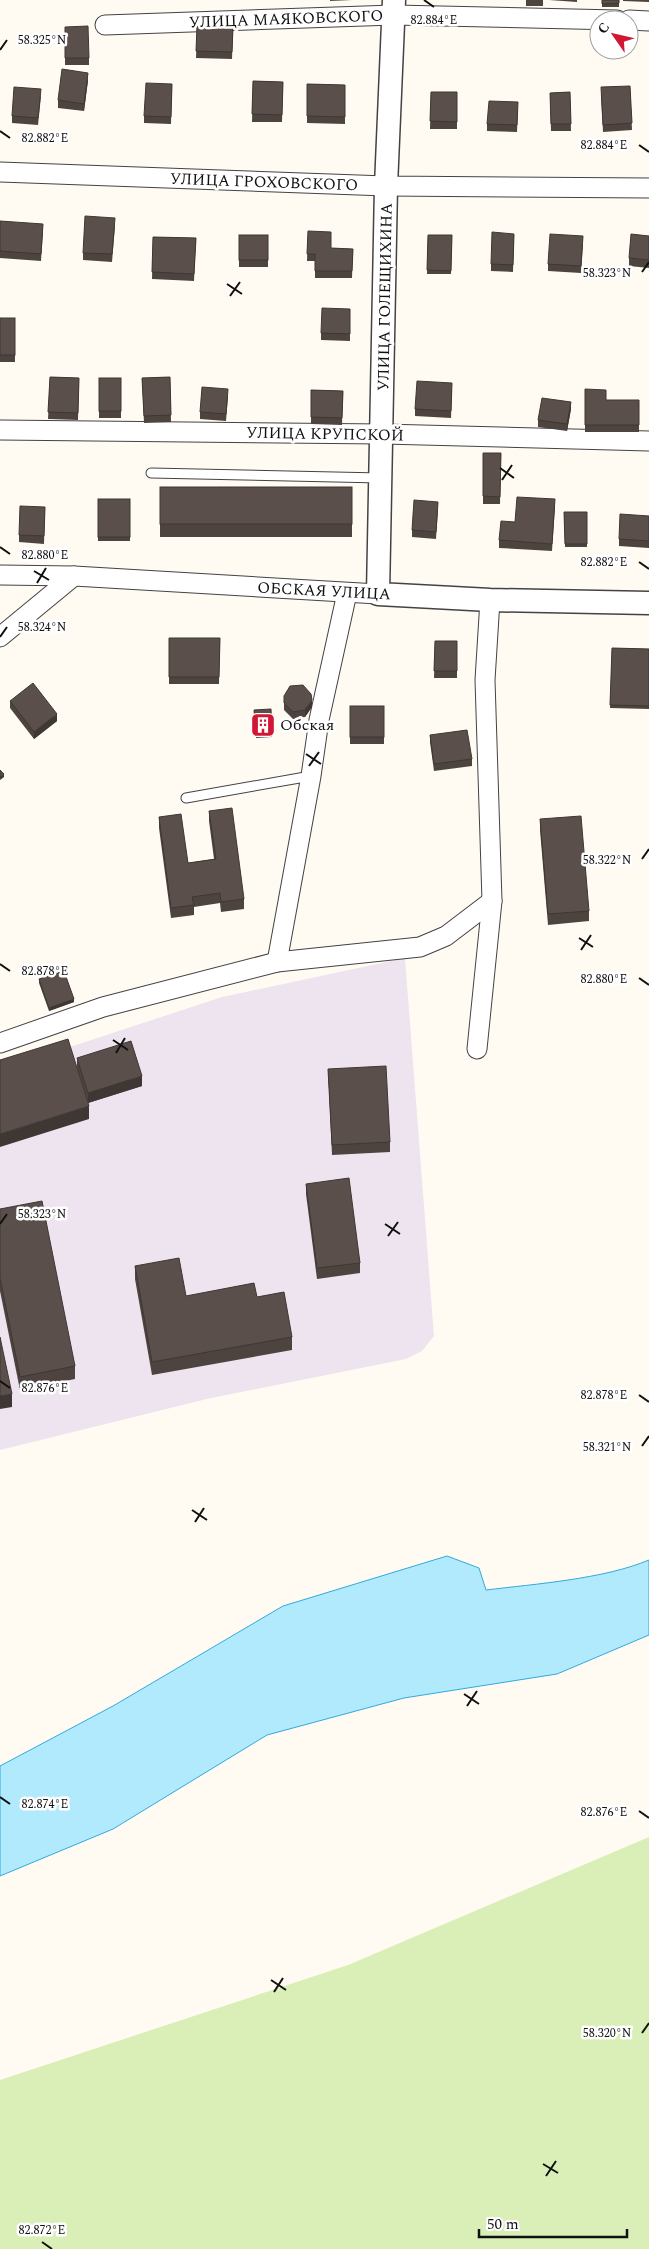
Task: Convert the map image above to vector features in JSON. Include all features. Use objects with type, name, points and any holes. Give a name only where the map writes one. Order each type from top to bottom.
[{"type":"street","name":"УЛИЦА МАЯКОВСКОГО","points":[[105,25],[394,7],[589,18]]},
{"type":"street","name":"УЛИЦА ГОЛЕЩИХИНА","points":[[378,594],[383,434],[386,186],[394,7]]},
{"type":"street","name":"УЛИЦА ГРОХОВСКОГО","points":[[0,172],[386,186],[649,188]]},
{"type":"street","name":"УЛИЦА КРУПСКОЙ","points":[[0,430],[383,434],[649,441]]},
{"type":"street","name":"ОБСКАЯ УЛИЦА","points":[[0,575],[74,576],[490,600],[649,603]]},
{"type":"street","points":[[0,636],[74,576]]},
{"type":"street","points":[[277,962],[311,776],[319,720],[347,593]]},
{"type":"street","points":[[477,1049],[492,901],[485,680],[490,600]]},
{"type":"street","points":[[0,1043],[103,1007],[277,962],[420,948],[446,936],[492,901]]},
{"type":"lane","points":[[151,473],[381,478]]},
{"type":"lane","points":[[186,798],[311,776]]},
{"type":"shaded area","points":[[405,958],[434,1336],[422,1351],[406,1359],[211,1398],[0,1450],[0,1070],[222,997]]},
{"type":"green space","points":[[649,1837],[649,2249],[0,2249],[0,2080],[348,1965]]},
{"type":"water","points":[[447,1556],[479,1568],[486,1590],[591,1576],[649,1560],[649,1635],[557,1674],[404,1698],[267,1735],[113,1829],[0,1876],[0,1766],[113,1706],[283,1606]]},
{"type":"building","points":[[602,0],[619,0],[619,3],[602,4]]},
{"type":"building","points":[[88,26],[89,58],[65,58],[65,27]]},
{"type":"building","points":[[197,26],[233,27],[232,52],[196,51]]},
{"type":"building","points":[[62,69],[88,73],[84,104],[58,100]]},
{"type":"building","points":[[253,81],[283,82],[282,115],[252,114]]},
{"type":"building","points":[[146,83],[172,84],[171,117],[144,116]]},
{"type":"building","points":[[307,84],[345,85],[345,117],[307,116]]},
{"type":"building","points":[[630,86],[632,123],[603,125],[601,87]]},
{"type":"building","points":[[14,87],[41,89],[38,118],[12,116]]},
{"type":"building","points":[[431,92],[457,92],[457,122],[430,121]]},
{"type":"building","points":[[570,92],[571,124],[551,124],[550,93]]},
{"type":"building","points":[[489,101],[518,102],[517,125],[487,124]]},
{"type":"building","points":[[85,216],[115,218],[112,254],[83,253]]},
{"type":"building","points":[[0,221],[43,224],[41,254],[0,251]]},
{"type":"building","points":[[308,231],[331,232],[331,248],[353,249],[352,271],[315,271],[315,254],[307,254]]},
{"type":"building","points":[[492,232],[514,234],[513,265],[491,264]]},
{"type":"building","points":[[550,234],[583,236],[581,266],[548,264]]},
{"type":"building","points":[[631,234],[649,236],[649,260],[629,258]]},
{"type":"building","points":[[239,235],[268,235],[268,260],[239,260]]},
{"type":"building","points":[[428,235],[452,235],[451,271],[427,270]]},
{"type":"building","points":[[153,237],[196,238],[194,274],[152,272]]},
{"type":"building","points":[[322,308],[350,309],[350,334],[321,333]]},
{"type":"building","points":[[0,318],[15,318],[15,355],[0,355]]},
{"type":"building","points":[[50,377],[79,378],[78,413],[48,412]]},
{"type":"building","points":[[170,377],[171,415],[144,416],[142,378]]},
{"type":"building","points":[[99,378],[121,378],[121,411],[99,411]]},
{"type":"building","points":[[417,381],[452,383],[451,411],[415,409]]},
{"type":"building","points":[[202,387],[228,389],[226,414],[200,412]]},
{"type":"building","points":[[585,389],[606,390],[606,400],[639,400],[639,425],[585,425]]},
{"type":"building","points":[[311,390],[343,391],[342,418],[311,417]]},
{"type":"building","points":[[542,398],[571,402],[567,424],[538,420]]},
{"type":"building","points":[[483,453],[501,453],[500,497],[483,496]]},
{"type":"building","points":[[160,487],[352,487],[352,524],[160,524]]},
{"type":"building","points":[[517,497],[555,499],[552,544],[499,540],[501,521],[515,522]]},
{"type":"building","points":[[98,499],[130,499],[130,537],[98,537]]},
{"type":"building","points":[[414,500],[438,502],[436,532],[412,530]]},
{"type":"building","points":[[20,506],[45,507],[44,536],[19,535]]},
{"type":"building","points":[[564,512],[587,512],[587,544],[565,544]]},
{"type":"building","points":[[620,514],[649,516],[649,541],[619,539]]},
{"type":"building","points":[[169,638],[220,638],[219,677],[169,677]]},
{"type":"building","points":[[435,641],[457,641],[457,671],[434,671]]},
{"type":"building","points":[[612,648],[649,649],[649,706],[610,705]]},
{"type":"building","points":[[33,683],[57,714],[34,732],[10,701]]},
{"type":"building","points":[[303,685],[311,694],[312,700],[305,710],[293,712],[284,703],[284,696],[290,686]]},
{"type":"building","points":[[350,706],[384,706],[384,737],[350,737]]},
{"type":"building","name":"Обская","points":[[271,709],[272,733],[256,734],[254,710]]},
{"type":"building","points":[[467,730],[472,759],[434,764],[430,735]]},
{"type":"building","points":[[232,808],[244,899],[221,902],[220,893],[192,897],[194,905],[171,908],[159,817],[181,814],[188,863],[216,859],[209,811]]},
{"type":"building","points":[[581,816],[589,911],[548,914],[540,819]]},
{"type":"building","points":[[64,971],[74,999],[49,1008],[39,979]]},
{"type":"building","points":[[68,1039],[89,1106],[0,1134],[0,1060]]},
{"type":"building","points":[[131,1041],[142,1076],[88,1093],[77,1058]]},
{"type":"building","points":[[386,1066],[390,1142],[332,1145],[328,1069]]},
{"type":"building","points":[[349,1178],[360,1263],[317,1268],[306,1184]]},
{"type":"building","points":[[42,1201],[75,1366],[20,1377],[0,1278],[0,1209]]},
{"type":"building","points":[[179,1258],[186,1296],[254,1283],[257,1297],[284,1292],[292,1337],[152,1362],[135,1266]]},
{"type":"building","points":[[0,1337],[12,1394],[0,1396]]},
{"type":"place","name":"Обская","points":[[263,725]]}]
